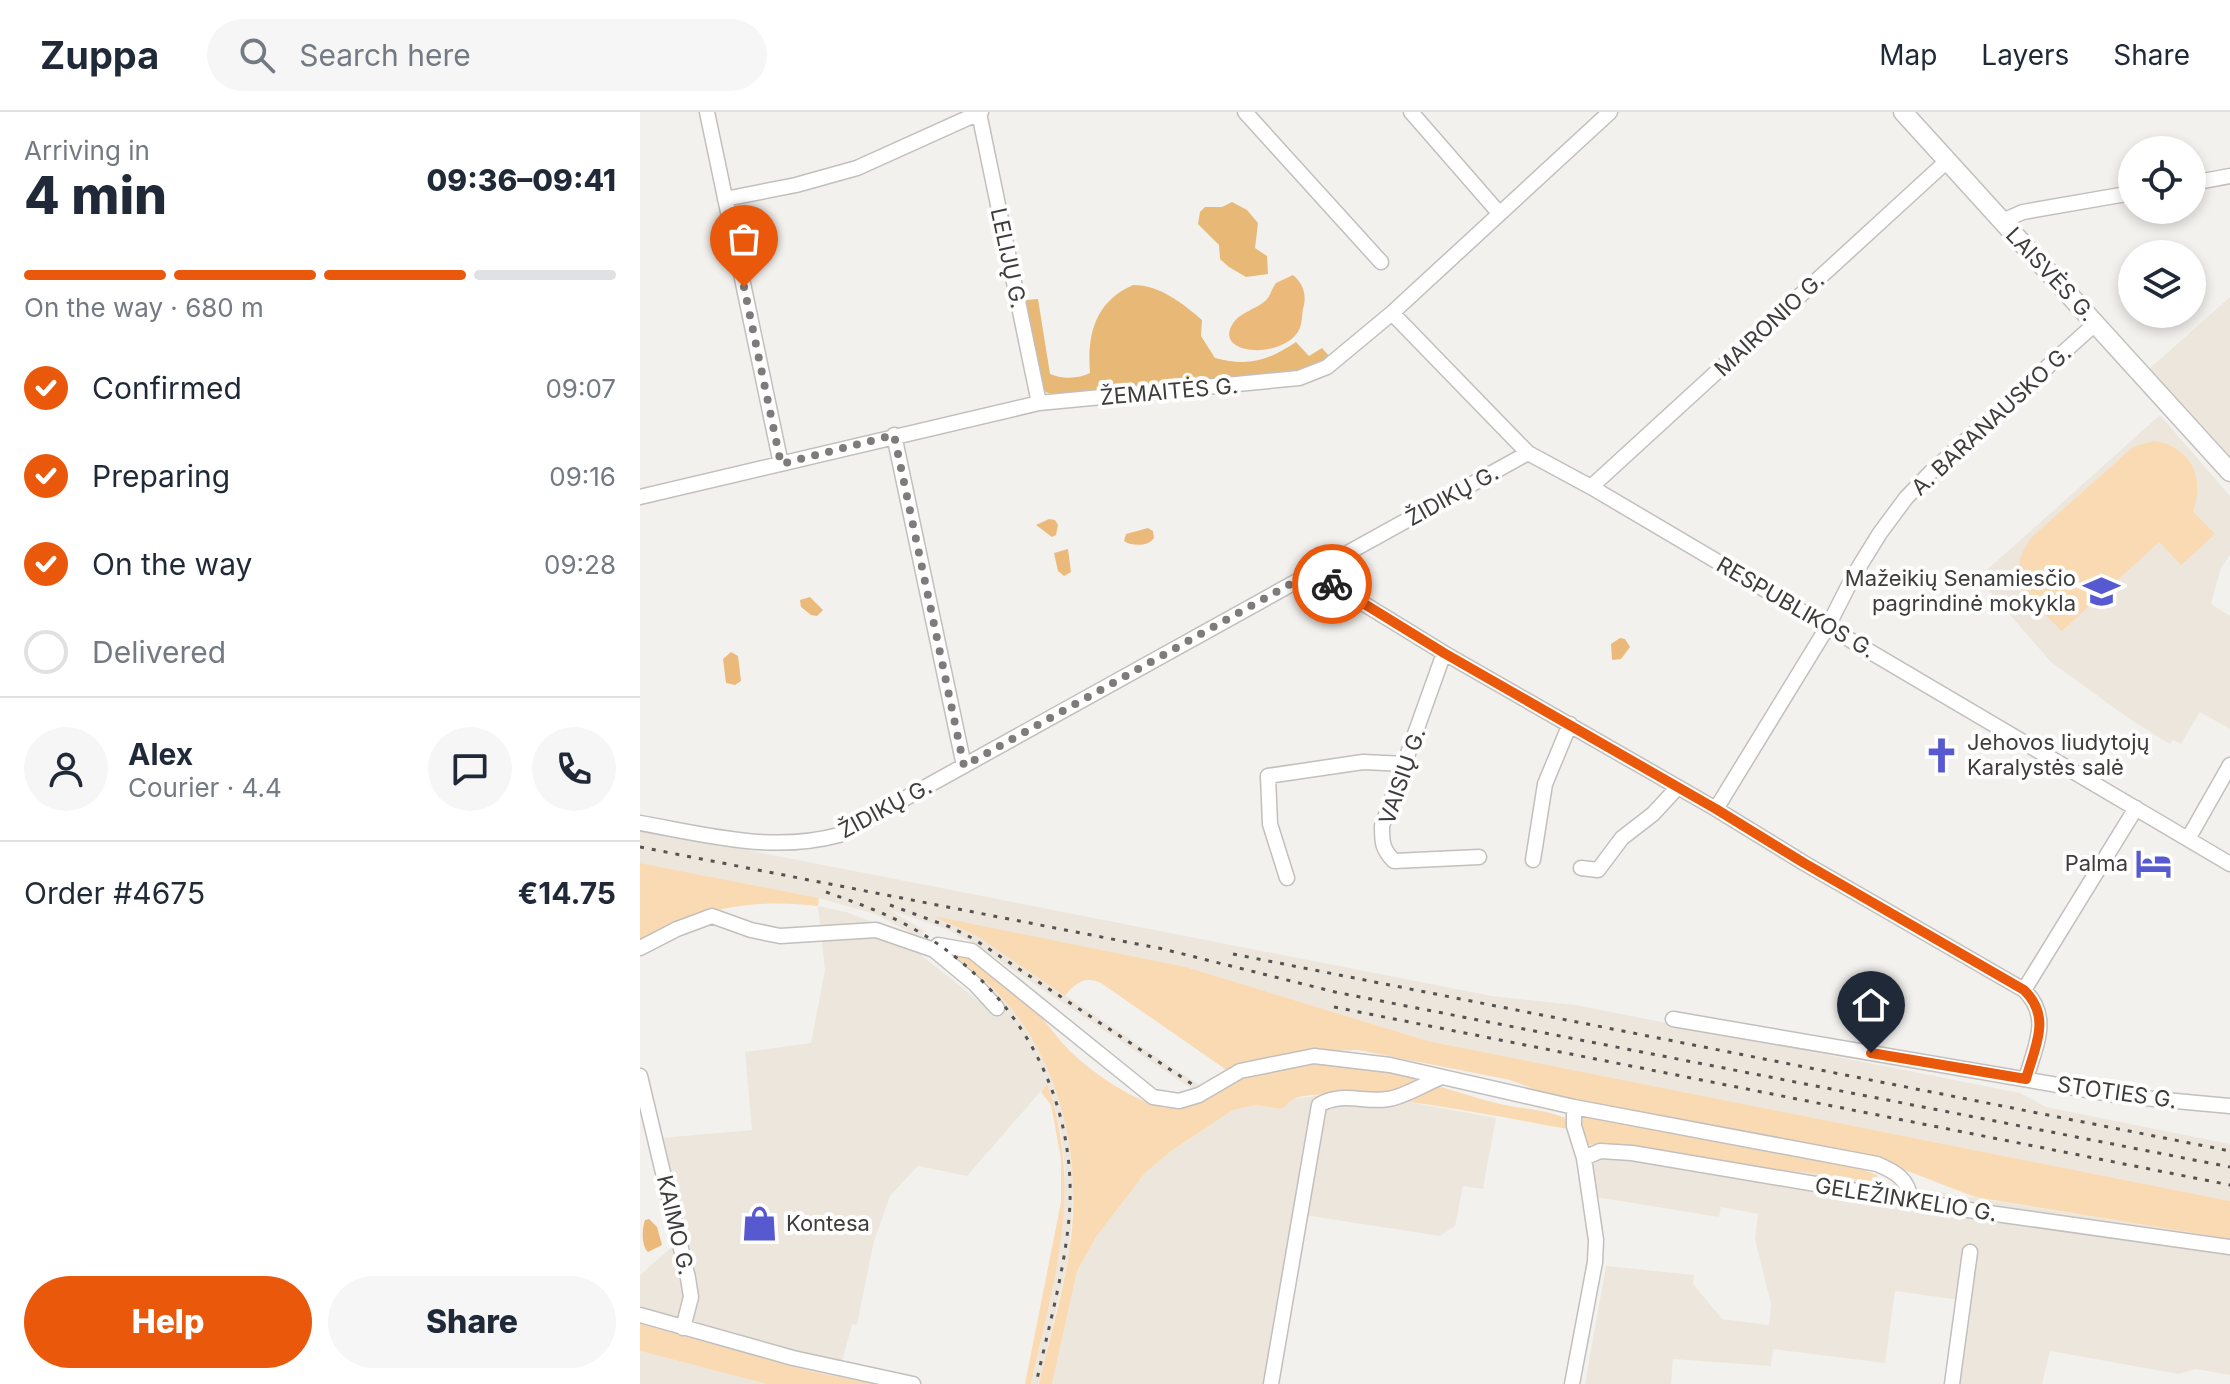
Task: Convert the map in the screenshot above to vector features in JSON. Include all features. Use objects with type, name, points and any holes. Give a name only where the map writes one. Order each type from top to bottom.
[{"type":"main road","name":"LAISVĖS G.","points":[[1903,112],[2230,472]]},
{"type":"street","points":[[707,112],[781,464]]},
{"type":"street","points":[[725,199],[796,185],[857,168],[980,112]]},
{"type":"street","name":"LELIJŲ G.","points":[[980,112],[1039,403]]},
{"type":"street","points":[[1245,112],[1381,262]]},
{"type":"street","points":[[1411,112],[1499,213]]},
{"type":"street","name":"ŽEMAITĖS G.","points":[[640,497],[1039,403],[1299,378],[1327,367],[1392,313],[1610,112]]},
{"type":"street","name":"MAIRONIO G.","points":[[1591,487],[1947,161]]},
{"type":"street","points":[[2206,180],[2230,176]]},
{"type":"street","points":[[2002,221],[2023,212],[2118,195]]},
{"type":"street","name":"RESPUBLIKOS G.","points":[[1392,313],[1528,453],[1591,487],[2230,864]]},
{"type":"street","name":"A. BARANAUSKO G.","points":[[1716,809],[1828,626],[1854,575],[1906,498],[2096,323]]},
{"type":"street","points":[[894,435],[964,766]]},
{"type":"street","name":"ŽIDIKŲ G.","points":[[640,823],[756,844],[811,842],[839,835],[1528,453]]},
{"type":"street","points":[[1312,572],[1444,653],[2024,990],[2039,1009],[2041,1023],[2026,1079]]},
{"type":"street","name":"VAISIŲ G.","points":[[1444,653],[1382,826],[1382,843],[1385,852],[1394,861],[1479,857]]},
{"type":"street","points":[[1533,860],[1545,784],[1570,724]]},
{"type":"street","points":[[1287,878],[1270,824],[1268,776],[1363,762],[1406,764]]},
{"type":"street","points":[[2188,839],[2230,765]]},
{"type":"street","points":[[1581,868],[1598,870],[1622,838],[1653,814],[1678,787]]},
{"type":"street","points":[[2024,990],[2136,808]]},
{"type":"street","points":[[640,948],[712,916],[751,930],[780,936],[876,930],[934,950],[975,984],[997,1008]]},
{"type":"street","points":[[934,950],[938,945],[972,951],[1153,1097],[1179,1101],[1199,1095],[1240,1071],[1314,1056],[1390,1065],[1574,1107],[1877,1164],[1894,1171],[1909,1184],[1911,1200]]},
{"type":"street","name":"STOTIES G.","points":[[1673,1019],[2122,1096],[2230,1106]]},
{"type":"street","name":"KAIMO G.","points":[[640,1076],[688,1278],[691,1297],[683,1328]]},
{"type":"street","points":[[1271,1384],[1319,1105],[1328,1099],[1341,1097],[1388,1099],[1442,1077]]},
{"type":"street","points":[[1572,1384],[1595,1262],[1596,1240],[1584,1158],[1574,1126],[1574,1107]]},
{"type":"street","name":"GELEŽINKELIO G.","points":[[1584,1158],[1600,1151],[1632,1153],[1911,1200],[2230,1247]]},
{"type":"street","points":[[1952,1384],[1970,1252]]},
{"type":"street","points":[[640,1315],[793,1358],[913,1384]]},
{"type":"shaded area","points":[[1232,202],[1247,210],[1258,223],[1255,248],[1267,256],[1268,274],[1246,277],[1229,267],[1220,259],[1219,245],[1198,224],[1200,212],[1205,207],[1222,207]]},
{"type":"shaded area","points":[[1293,275],[1304,290],[1305,299],[1300,328],[1293,338],[1268,349],[1242,348],[1233,343],[1229,336],[1235,320],[1267,299],[1276,283]]},
{"type":"shaded area","points":[[1133,285],[1161,292],[1202,320],[1201,336],[1215,358],[1248,362],[1276,354],[1296,342],[1309,356],[1322,348],[1330,357],[1315,367],[1291,374],[1055,395],[1042,391],[1026,300],[1038,299],[1050,374],[1075,377],[1090,373],[1092,332],[1102,310],[1110,300]]},
{"type":"shaded area","points":[[2230,297],[2230,461],[2148,370],[2195,328],[2206,328],[2206,318]]},
{"type":"shaded area","name":"Mažeikių Senamiesčio pagrindinė mokykla","points":[[2160,415],[2230,496],[2230,555],[2221,568],[2211,604],[2230,616],[2230,729],[2200,712],[2181,744],[2173,740],[2170,744],[2131,720],[2051,662],[1978,578]]},
{"type":"shaded area","points":[[2154,441],[2178,450],[2192,466],[2197,487],[2193,512],[2215,534],[2181,565],[2159,542],[2062,631],[2024,588],[2019,565],[2023,552],[2032,537],[2133,447]]},
{"type":"shaded area","points":[[1049,519],[1055,520],[1058,525],[1056,535],[1052,537],[1036,525]]},
{"type":"shaded area","points":[[1148,528],[1153,531],[1154,538],[1148,543],[1136,545],[1124,541],[1126,534]]},
{"type":"shaded area","points":[[1068,549],[1071,572],[1064,576],[1058,571],[1054,553]]},
{"type":"shaded area","points":[[810,597],[823,610],[817,616],[801,607],[800,600]]},
{"type":"shaded area","points":[[1620,638],[1625,639],[1630,647],[1621,659],[1612,660],[1611,644]]},
{"type":"shaded area","points":[[731,652],[738,656],[741,681],[735,685],[726,683],[723,659]]},
{"type":"shaded area","points":[[640,829],[1492,996],[1576,1005],[2020,1093],[2046,1107],[2230,1144],[2230,1201],[1428,1041],[1186,967],[939,918],[977,936],[1202,1087],[1198,1093],[973,943],[946,929],[890,910],[925,931],[921,938],[875,914],[819,898],[640,863]]},
{"type":"shaded area","points":[[640,863],[819,898],[818,906],[770,904],[726,908],[683,920],[640,940]]},
{"type":"shaded area","points":[[818,906],[846,912],[886,927],[990,1010],[947,955],[949,951],[1005,1000],[1042,1055],[1066,1122],[1074,1183],[1069,1255],[1039,1384],[1031,1384],[1051,1296],[1065,1169],[1061,1132],[1047,1084],[967,1176],[918,1166],[890,1196],[874,1241],[857,1325],[852,1324],[842,1362],[773,1346],[640,1306],[640,1275],[673,1246],[650,1139],[752,1130],[745,1052],[811,1043],[825,970]]},
{"type":"shaded area","points":[[933,916],[1186,967],[1428,1041],[2230,1201],[2230,1239],[1975,1197],[1879,1160],[1632,1113],[1547,1094],[1510,1080],[1358,1050],[1298,1052],[1228,1071],[1101,983],[1090,980],[1081,982],[1065,996],[977,936]]},
{"type":"shaded area","points":[[949,951],[969,958],[1021,995],[1066,1047],[1093,1070],[1126,1092],[1161,1107],[1189,1104],[1234,1081],[1273,1068],[1314,1062],[1341,1063],[1395,1073],[1500,1104],[1557,1115],[1565,1118],[1568,1129],[1424,1104],[1342,1095],[1311,1095],[1292,1100],[1282,1109],[1256,1105],[1233,1110],[1171,1151],[1145,1173],[1096,1237],[1077,1271],[1052,1384],[1039,1384],[1063,1286],[1073,1220],[1070,1152],[1064,1119],[1055,1087],[1025,1027],[998,993]]},
{"type":"shaded area","points":[[1875,998],[1880,998],[1882,1011],[1878,1022],[1870,1026],[1862,1023],[1861,1018]]},
{"type":"shaded area","points":[[1047,1084],[1058,1123],[1063,1161],[1062,1234],[1031,1384],[1025,1384],[1061,1202],[1061,1158],[1051,1105],[1041,1092]]},
{"type":"shaded area","points":[[1330,1094],[1403,1101],[1496,1118],[1483,1189],[1463,1186],[1455,1226],[1440,1236],[1298,1214],[1268,1384],[1052,1384],[1077,1271],[1096,1237],[1145,1173],[1171,1151],[1233,1110],[1255,1105],[1282,1109],[1293,1099]]},
{"type":"shaded area","points":[[1592,1115],[1720,1142],[1845,1163],[1877,1175],[1878,1182],[1803,1172],[1765,1171],[1637,1149],[1588,1144],[1582,1119]]},
{"type":"shaded area","points":[[1588,1144],[1637,1149],[1764,1171],[1803,1172],[1878,1182],[2230,1239],[2230,1375],[2196,1369],[2179,1374],[2050,1351],[2042,1384],[1948,1384],[1960,1300],[1895,1291],[1885,1363],[1773,1349],[1771,1366],[1673,1359],[1671,1384],[1585,1384],[1606,1266],[1694,1275],[1693,1284],[1722,1319],[1769,1325],[1771,1304],[1755,1239],[1758,1214],[1721,1207],[1719,1217],[1595,1197]]},
{"type":"shaded area","points":[[649,1219],[657,1227],[662,1245],[648,1252],[643,1232],[645,1220]]},
{"type":"shaded area","points":[[640,1324],[810,1371],[874,1384],[767,1384],[640,1351]]},
{"type":"shaded area","points":[[640,1351],[648,1353],[767,1384],[640,1384]]},
{"type":"railway","points":[[640,847],[1163,949],[1335,992],[2230,1167]]},
{"type":"railway","points":[[826,892],[899,921],[939,945],[974,973],[1005,1007],[1030,1044],[1050,1084],[1063,1127],[1069,1172],[1069,1218],[1060,1281],[1036,1384]]},
{"type":"railway","points":[[890,905],[974,939],[1198,1088]]},
{"type":"railway","points":[[1233,954],[2230,1151]]},
{"type":"railway","points":[[1334,1007],[2230,1185]]},
{"type":"way so far","points":[[744,287],[781,464],[894,435],[964,766],[1312,572],[1332,584]]},
{"type":"place","name":"Mažeikių Senamiesčio pagrindinė mokykla","points":[[2102,591]]},
{"type":"place","name":"Jehovos liudytojų Karalystės salė","points":[[1941,755]]},
{"type":"place","name":"Palma","points":[[2154,863]]},
{"type":"place","name":"Kontesa","points":[[760,1223]]},
{"type":"route","points":[[1332,584],[1444,653],[2024,990],[2039,1009],[2041,1023],[2026,1079],[1871,1053]]}]
